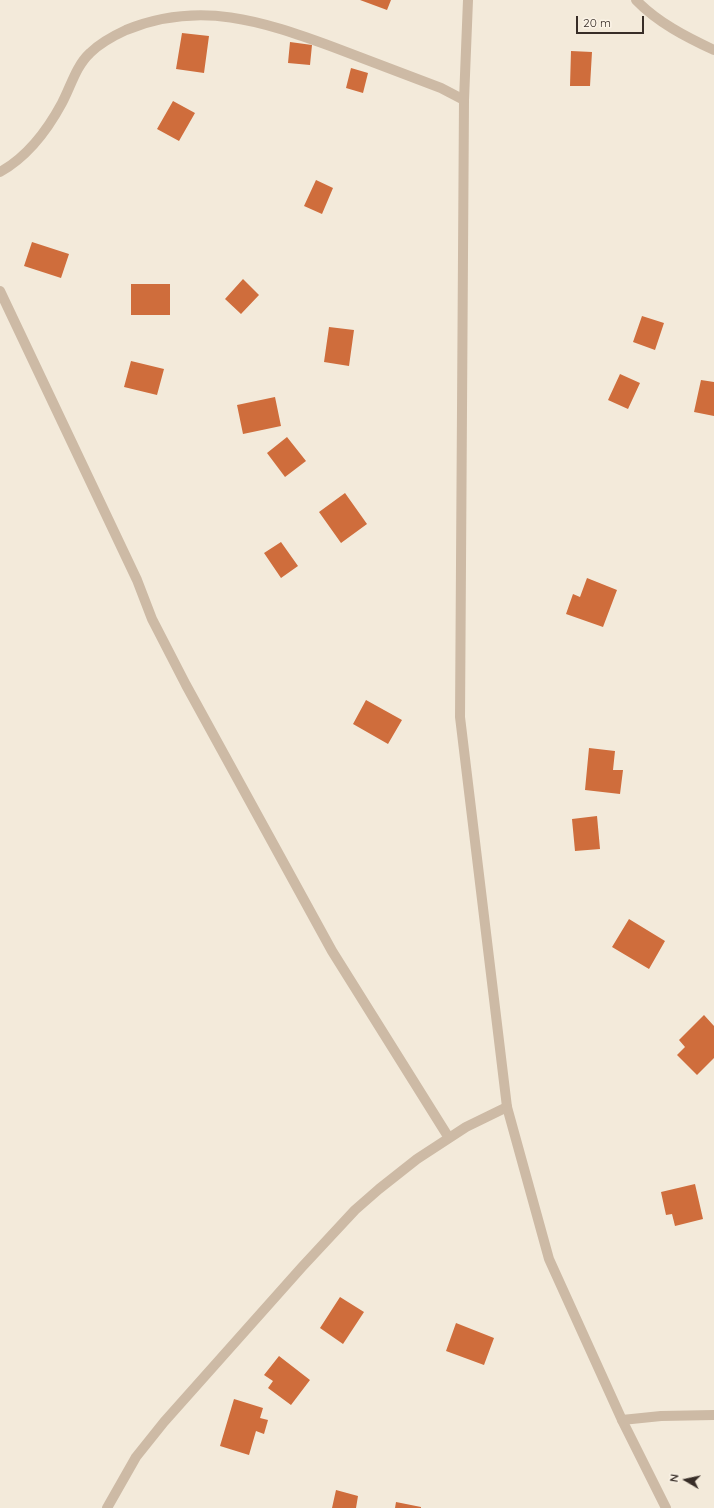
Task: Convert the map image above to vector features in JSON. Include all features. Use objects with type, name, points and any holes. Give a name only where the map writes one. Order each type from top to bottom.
[{"type":"street","points":[[468,0],[464,100],[460,717],[507,1107],[549,1259],[622,1420],[666,1508]]},
{"type":"street","points":[[636,0],[665,24],[696,42],[714,50]]},
{"type":"street","points":[[0,172],[20,158],[48,126],[62,103],[78,70],[90,53],[108,39],[139,24],[175,15],[201,13],[230,14],[264,22],[441,88],[464,100]]},
{"type":"street","points":[[0,290],[137,580],[152,619],[186,685],[339,963],[449,1138]]},
{"type":"street","points":[[107,1508],[136,1457],[164,1422],[333,1233],[379,1189],[417,1159],[449,1138],[507,1107]]},
{"type":"street","points":[[622,1420],[661,1416],[714,1415]]},
{"type":"building","points":[[360,0],[391,0],[387,10]]},
{"type":"building","points":[[182,33],[209,36],[204,73],[176,69]]},
{"type":"building","points":[[290,42],[312,45],[310,65],[288,63]]},
{"type":"building","points":[[571,51],[592,52],[590,86],[570,86]]},
{"type":"building","points":[[351,68],[368,73],[363,93],[346,88]]},
{"type":"building","points":[[173,101],[195,113],[179,141],[157,129]]},
{"type":"building","points":[[316,180],[333,188],[322,214],[304,206]]},
{"type":"building","points":[[32,242],[69,254],[61,278],[24,266]]},
{"type":"building","points":[[243,279],[259,295],[241,314],[225,299]]},
{"type":"building","points":[[131,284],[170,284],[170,315],[131,315]]},
{"type":"building","points":[[642,316],[664,323],[655,350],[633,342]]},
{"type":"building","points":[[329,327],[354,330],[349,366],[324,362]]},
{"type":"building","points":[[131,361],[164,369],[157,395],[124,387]]},
{"type":"building","points":[[620,374],[640,383],[628,409],[608,400]]},
{"type":"building","points":[[701,380],[714,382],[714,416],[694,412]]},
{"type":"building","points":[[275,397],[281,426],[243,434],[237,405]]},
{"type":"building","points":[[287,437],[306,461],[285,477],[267,453]]},
{"type":"building","points":[[345,493],[367,524],[341,543],[319,512]]},
{"type":"building","points":[[281,542],[298,566],[281,578],[264,553]]},
{"type":"building","points":[[587,578],[617,590],[603,627],[566,614],[573,594],[580,597]]},
{"type":"building","points":[[366,700],[402,720],[388,744],[353,724]]},
{"type":"building","points":[[589,748],[615,751],[613,770],[623,770],[620,794],[585,790]]},
{"type":"building","points":[[597,816],[600,849],[575,851],[572,819]]},
{"type":"building","points":[[629,919],[665,941],[649,969],[612,947]]},
{"type":"building","points":[[704,1015],[714,1026],[714,1058],[697,1075],[677,1055],[685,1047],[679,1040]]},
{"type":"building","points":[[695,1184],[703,1219],[675,1226],[672,1214],[666,1215],[661,1192]]},
{"type":"building","points":[[340,1297],[364,1312],[343,1344],[320,1328]]},
{"type":"building","points":[[456,1323],[494,1338],[484,1365],[446,1351]]},
{"type":"building","points":[[279,1356],[310,1380],[291,1405],[268,1388],[273,1381],[264,1375]]},
{"type":"building","points":[[234,1399],[263,1408],[260,1418],[268,1420],[264,1434],[256,1431],[249,1455],[220,1446]]},
{"type":"building","points":[[336,1490],[358,1496],[356,1508],[332,1508]]},
{"type":"building","points":[[396,1502],[421,1507],[421,1508],[395,1508]]}]
